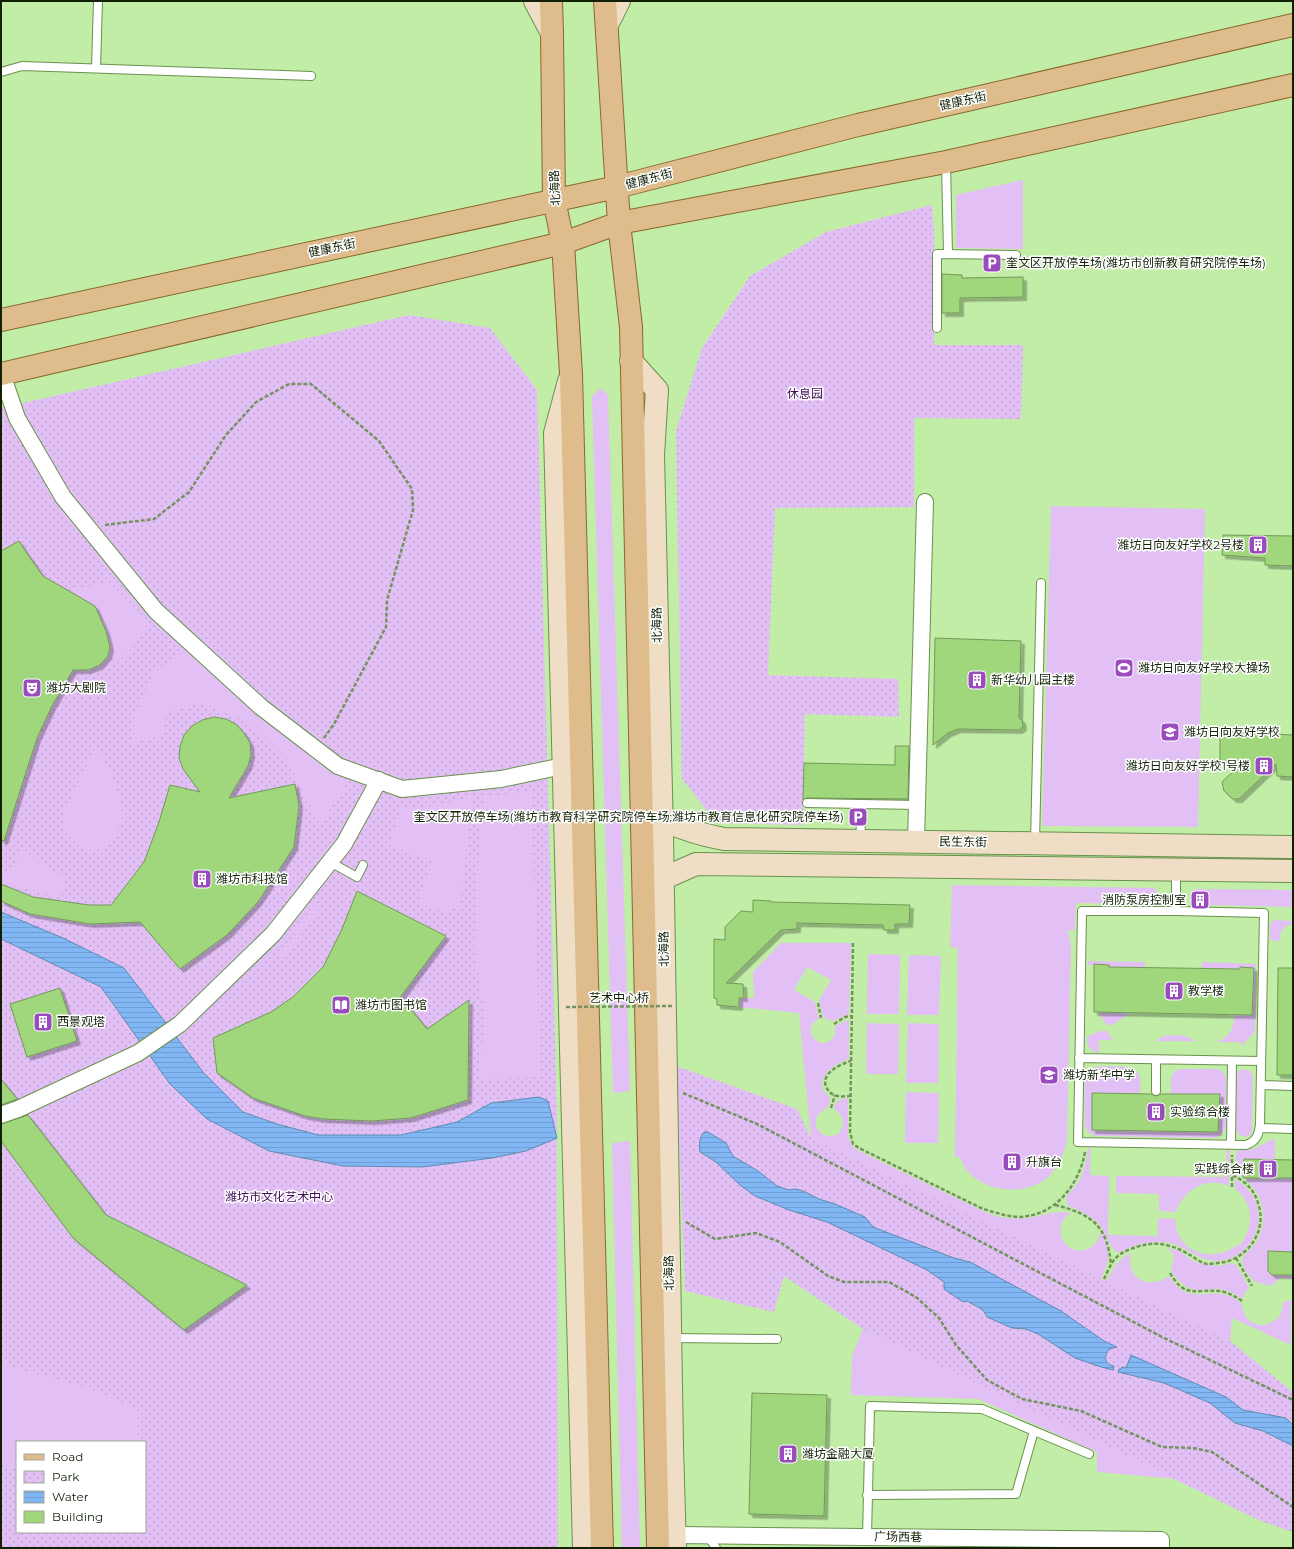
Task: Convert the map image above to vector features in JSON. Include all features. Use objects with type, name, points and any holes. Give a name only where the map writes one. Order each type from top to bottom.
[{"type":"main road","name":"北海路","points":[[551,1],[554,200],[563,243],[571,374],[565,471],[570,693],[602,1548]]},
{"type":"main road","name":"北海路","points":[[605,1],[619,223],[631,327],[631,361],[643,454],[642,894],[659,1209],[666,1541]]},
{"type":"main road","name":"健康东街","points":[[1,320],[554,200],[617,188],[858,124],[1293,25]]},
{"type":"main road","points":[[2,374],[563,243],[619,223],[946,162],[1293,85]]},
{"type":"street","points":[[535,1],[552,33]]},
{"type":"street","points":[[606,26],[619,1]]},
{"type":"street","points":[[2,374],[17,418],[63,497],[156,611],[261,708],[338,766],[402,789],[501,779],[563,766]]},
{"type":"street","name":"北海路","points":[[643,454],[661,820],[662,879],[659,1209],[670,1338],[665,1485]]},
{"type":"street","points":[[916,842],[926,502]]},
{"type":"street","name":"北海路","points":[[570,693],[563,766],[584,1548]]},
{"type":"street","points":[[1,1115],[18,1109],[138,1052],[180,1024],[273,934],[344,844],[379,780]]},
{"type":"street","name":"民生东街","points":[[641,807],[661,820],[701,834],[724,839],[1293,846]]},
{"type":"street","name":"民生东街","points":[[642,894],[662,879],[696,864],[1293,871]]},
{"type":"street","name":"广场西巷","points":[[666,1541],[866,1537],[1161,1540],[1161,1548]]},
{"type":"lane","points":[[96,68],[98,1]]},
{"type":"lane","points":[[1,72],[22,66],[311,76]]},
{"type":"lane","points":[[946,162],[948,254]]},
{"type":"lane","points":[[937,328],[937,254],[1016,255]]},
{"type":"lane","points":[[1035,843],[1041,583]]},
{"type":"lane","points":[[808,804],[917,805]]},
{"type":"lane","points":[[860,804],[860,841]]},
{"type":"lane","points":[[330,862],[357,877],[363,866]]},
{"type":"lane","points":[[1176,869],[1176,911]]},
{"type":"lane","points":[[1082,911],[1176,911],[1264,913],[1260,1128],[1257,1137],[1246,1145],[1078,1142],[1082,911]]},
{"type":"lane","points":[[1079,1058],[1261,1061]]},
{"type":"lane","points":[[1156,1060],[1156,1091]]},
{"type":"lane","points":[[1232,1061],[1232,1144]]},
{"type":"lane","points":[[1261,1085],[1293,1086]]},
{"type":"lane","points":[[1260,1128],[1293,1129]]},
{"type":"lane","points":[[670,1338],[777,1339]]},
{"type":"lane","points":[[866,1537],[870,1406],[982,1409],[1089,1454]]},
{"type":"lane","points":[[868,1495],[1016,1494],[1034,1431]]},
{"type":"path","points":[[89,528],[154,519],[189,492],[226,435],[256,402],[288,384],[311,384],[379,441],[412,489],[413,510],[387,600],[386,627],[334,724],[316,749]]},
{"type":"path","points":[[854,943],[850,1132],[853,1144],[984,1209],[998,1214],[1016,1217],[1031,1215],[1055,1205],[1070,1190],[1081,1171],[1087,1142]]},
{"type":"path","points":[[818,1003],[821,1018]]},
{"type":"path","name":"艺术中心桥","points":[[566,1007],[672,1006]]},
{"type":"path","points":[[834,1024],[845,1017],[852,1016]]},
{"type":"path","points":[[851,1061],[843,1063],[835,1068],[826,1078],[826,1088],[831,1094],[838,1096],[851,1096]]},
{"type":"path","points":[[681,1092],[757,1124],[1162,1338],[1293,1400]]},
{"type":"path","points":[[831,1108],[834,1095]]},
{"type":"path","points":[[1232,1144],[1232,1187]]},
{"type":"path","points":[[1104,1279],[1114,1260],[1131,1249],[1144,1245],[1168,1245],[1178,1248],[1206,1264],[1218,1263],[1236,1258],[1251,1246],[1256,1238],[1261,1224],[1260,1209],[1254,1193],[1248,1185],[1232,1175]]},
{"type":"path","points":[[1055,1205],[1067,1208],[1099,1226],[1108,1243],[1111,1267]]},
{"type":"path","points":[[659,1209],[715,1239],[756,1233],[780,1242],[828,1276],[844,1282],[889,1282],[916,1297],[939,1318],[956,1345],[988,1380],[1022,1399],[1081,1411],[1162,1447],[1193,1448],[1212,1452],[1293,1506]]},
{"type":"path","points":[[1236,1258],[1252,1286]]},
{"type":"path","points":[[1170,1273],[1177,1283],[1185,1290],[1195,1292],[1218,1291],[1234,1296],[1242,1301]]},
{"type":"green space","points":[[1023,180],[1023,249],[956,248],[956,195]]},
{"type":"green space","name":"休息园","points":[[932,205],[934,232],[934,345],[1023,345],[1021,419],[914,418],[914,507],[775,508],[768,675],[898,679],[899,717],[805,714],[803,825],[717,823],[682,779],[676,431],[702,348],[750,276],[826,232]]},
{"type":"green space","name":"潍坊市文化艺术中心","points":[[409,315],[490,328],[537,390],[557,1112],[558,1548],[1,1548],[1,408]]},
{"type":"green space","points":[[601,388],[608,395],[630,1091],[613,1093],[592,396]]},
{"type":"green space","name":"潍坊日向友好学校大操场","points":[[1051,506],[1205,509],[1198,827],[1042,826]]},
{"type":"green space","points":[[109,581],[149,622],[130,651],[114,665],[88,670],[100,665],[108,656],[110,647],[106,631],[95,606],[71,591]]},
{"type":"green space","points":[[186,651],[293,740],[348,782],[320,825],[286,758],[249,722],[202,703],[167,712],[162,736],[133,743],[134,717],[154,672]]},
{"type":"green space","points":[[96,746],[115,782],[123,815],[115,840],[98,850],[84,850],[63,830],[64,812]]},
{"type":"green space","points":[[531,793],[541,1077],[479,1079],[485,1015],[474,949],[477,875],[484,797]]},
{"type":"green space","points":[[473,796],[460,906],[446,912],[417,904],[433,861],[388,845],[402,808],[435,806]]},
{"type":"green space","points":[[24,849],[44,867],[64,877],[61,897],[1,883]]},
{"type":"green space","points":[[952,885],[1154,888],[1159,895],[1143,894],[1143,904],[1076,903],[1075,930],[1068,930],[1071,945],[1067,1139],[1060,1161],[1050,1175],[1035,1185],[1023,1189],[1010,1190],[985,1184],[974,1177],[966,1168],[960,1157],[955,1157],[958,948],[950,947]]},
{"type":"green space","points":[[1194,889],[1293,890],[1293,907],[1208,905],[1208,896],[1192,895]]},
{"type":"green space","points":[[315,904],[319,908],[285,958],[280,955]]},
{"type":"green space","points":[[1274,920],[1293,921],[1293,924],[1287,926],[1281,932],[1280,941],[1270,940],[1270,924]]},
{"type":"green space","points":[[781,943],[851,943],[849,1014],[833,1021],[823,1017],[819,1000],[831,980],[807,967],[794,990],[815,1002],[819,1019],[813,1024],[811,1029],[815,1039],[819,1042],[824,1043],[830,1041],[835,1035],[835,1026],[849,1019],[849,1059],[832,1067],[826,1073],[822,1081],[823,1090],[829,1096],[830,1103],[817,1117],[816,1126],[819,1131],[828,1136],[839,1133],[843,1126],[843,1120],[840,1114],[834,1109],[834,1106],[839,1100],[848,1098],[848,1137],[853,1147],[859,1151],[985,1212],[997,1216],[1022,1219],[1057,1212],[1071,1213],[1064,1219],[1061,1226],[1061,1234],[1069,1247],[1076,1250],[1084,1250],[1093,1246],[1099,1238],[1100,1232],[1103,1235],[1107,1247],[1108,1257],[1101,1279],[811,1138],[799,1013],[739,1007],[739,998],[754,998],[753,972]]},
{"type":"green space","points":[[868,954],[900,955],[899,1014],[867,1014]]},
{"type":"green space","points":[[909,955],[941,956],[939,1015],[907,1015]]},
{"type":"green space","points":[[1088,961],[1145,962],[1145,967],[1109,967],[1108,965],[1088,965]]},
{"type":"green space","points":[[1202,962],[1256,964],[1255,1032],[1241,1046],[1241,1042],[1216,1042],[1225,1038],[1230,1032],[1234,1015],[1252,1015],[1254,968],[1202,968]]},
{"type":"green space","points":[[1099,1012],[1130,1013],[1114,1024],[1108,1025],[1105,1023]]},
{"type":"green space","points":[[867,1023],[899,1024],[898,1074],[866,1074]]},
{"type":"green space","points":[[908,1023],[939,1024],[938,1083],[906,1083]]},
{"type":"green space","points":[[1100,1031],[1107,1031],[1113,1040],[1099,1040],[1099,1053],[1089,1048],[1087,1037]]},
{"type":"green space","points":[[1163,1036],[1185,1036],[1197,1041],[1155,1041]]},
{"type":"green space","points":[[676,1066],[797,1109],[811,1138],[1230,1341],[1293,1392],[1293,1532],[1261,1521],[863,1329],[784,1276],[774,1312],[685,1291]]},
{"type":"green space","points":[[1098,1066],[1122,1067],[1134,1070],[1138,1073],[1140,1078],[1140,1093],[1092,1093],[1092,1130],[1218,1132],[1220,1094],[1171,1094],[1171,1078],[1174,1072],[1180,1069],[1215,1069],[1221,1070],[1226,1076],[1226,1127],[1218,1137],[1213,1138],[1095,1136],[1088,1132],[1085,1126],[1085,1090],[1087,1073]]},
{"type":"green space","points":[[1242,1069],[1250,1071],[1253,1075],[1252,1130],[1250,1135],[1245,1137],[1239,1135],[1236,1129],[1236,1078],[1238,1072]]},
{"type":"green space","points":[[906,1092],[939,1093],[938,1143],[905,1143]]},
{"type":"green space","points":[[1275,1138],[1275,1160],[1244,1159],[1243,1177],[1293,1178],[1293,1252],[1268,1251],[1268,1271],[1272,1275],[1293,1275],[1293,1281],[1287,1278],[1281,1278],[1272,1286],[1259,1283],[1252,1279],[1244,1269],[1242,1261],[1243,1257],[1256,1243],[1260,1236],[1263,1211],[1254,1188],[1236,1173],[1236,1151],[1254,1149]]},
{"type":"green space","points":[[630,1141],[640,1548],[622,1548],[612,1143]]},
{"type":"green space","points":[[1088,1148],[1090,1148],[1090,1175],[1109,1176],[1108,1235],[1158,1236],[1158,1218],[1175,1219],[1177,1231],[1181,1240],[1195,1251],[1204,1254],[1213,1254],[1222,1253],[1238,1244],[1238,1247],[1247,1233],[1250,1217],[1246,1202],[1242,1195],[1235,1189],[1235,1179],[1250,1192],[1258,1208],[1259,1218],[1257,1227],[1249,1245],[1234,1257],[1214,1261],[1198,1256],[1177,1245],[1161,1242],[1142,1244],[1117,1252],[1112,1247],[1099,1224],[1084,1213],[1068,1206],[1066,1197],[1080,1180],[1086,1162]]},
{"type":"green space","points":[[1227,1150],[1230,1150],[1229,1186],[1220,1183],[1212,1183],[1196,1187],[1184,1197],[1176,1212],[1159,1211],[1159,1194],[1116,1193],[1116,1176],[1225,1177]]},
{"type":"green space","points":[[1168,1248],[1179,1251],[1193,1261],[1206,1265],[1220,1266],[1232,1263],[1237,1266],[1249,1288],[1242,1299],[1231,1292],[1223,1290],[1196,1290],[1187,1287],[1177,1279],[1171,1271],[1174,1256]]},
{"type":"green space","points":[[1131,1252],[1131,1269],[1140,1279],[1146,1282],[1153,1282],[1169,1276],[1183,1291],[1190,1294],[1212,1293],[1229,1296],[1236,1299],[1240,1303],[1246,1317],[1252,1323],[1264,1325],[1275,1320],[1280,1314],[1283,1302],[1289,1301],[1293,1298],[1293,1304],[1291,1304],[1291,1345],[1232,1318],[1230,1341],[1106,1282],[1117,1263]]},
{"type":"green space","points":[[863,1329],[1177,1479],[1097,1472],[1097,1452],[978,1399],[851,1395],[852,1356]]},
{"type":"green space","points":[[1,1364],[94,1390],[138,1410],[138,1441],[16,1441],[16,1469],[1,1464]]},
{"type":"water","points":[[1,912],[63,938],[124,968],[203,1072],[243,1112],[277,1124],[318,1135],[401,1135],[457,1122],[491,1103],[539,1097],[548,1101],[557,1138],[526,1151],[492,1158],[422,1167],[343,1166],[269,1151],[207,1119],[170,1084],[101,987],[1,939]]},
{"type":"water","points":[[704,1132],[708,1132],[726,1143],[733,1156],[758,1171],[777,1186],[789,1190],[796,1189],[803,1191],[865,1217],[873,1227],[954,1258],[970,1262],[1061,1311],[1104,1341],[1117,1347],[1109,1349],[1106,1355],[1108,1364],[1114,1366],[1113,1370],[1075,1358],[1038,1334],[1026,1329],[1012,1328],[987,1317],[983,1310],[967,1301],[963,1302],[944,1289],[944,1282],[927,1270],[827,1222],[789,1210],[755,1196],[740,1185],[716,1162],[700,1152],[700,1141]]},
{"type":"water","points":[[1131,1355],[1226,1397],[1243,1410],[1286,1418],[1293,1425],[1293,1446],[1263,1431],[1235,1423],[1210,1403],[1164,1383],[1118,1372],[1122,1367],[1126,1368]]},
{"type":"building","points":[[942,274],[962,275],[962,278],[1023,277],[1023,297],[960,298],[960,313],[942,313]]},
{"type":"building","name":"潍坊日向友好学校2号楼","points":[[1223,535],[1293,536],[1293,566],[1265,565],[1265,558],[1222,555]]},
{"type":"building","name":"潍坊大剧院","points":[[19,541],[43,576],[95,606],[106,631],[110,647],[108,656],[100,665],[88,670],[73,670],[52,706],[37,738],[4,841],[1,840],[1,551]]},
{"type":"building","name":"新华幼儿园主楼","points":[[935,638],[1021,641],[1019,718],[1022,720],[1023,727],[1019,730],[958,729],[948,733],[933,745]]},
{"type":"building","name":"潍坊市科技馆","points":[[214,717],[226,719],[236,724],[250,743],[251,755],[248,766],[229,798],[295,784],[299,806],[294,847],[258,902],[227,935],[180,969],[140,922],[90,924],[30,914],[1,901],[1,884],[33,897],[89,905],[111,905],[144,862],[159,822],[170,785],[200,792],[183,769],[179,758],[180,746],[184,735],[192,726],[202,720]]},
{"type":"building","name":"潍坊日向友好学校1号楼","points":[[1220,732],[1293,735],[1293,777],[1277,776],[1276,764],[1239,799],[1233,799],[1224,791],[1222,782],[1242,763],[1220,762]]},
{"type":"building","points":[[895,746],[909,746],[908,799],[807,798],[803,800],[804,763],[895,765]]},
{"type":"building","name":"潍坊市图书馆","points":[[357,891],[446,936],[396,1003],[410,1008],[427,1029],[469,1000],[468,1100],[411,1118],[372,1121],[323,1119],[305,1116],[253,1098],[217,1073],[213,1038],[271,1012],[293,997],[323,967],[342,929]]},
{"type":"building","points":[[753,900],[771,902],[910,905],[909,924],[895,924],[895,930],[884,930],[883,925],[797,923],[797,929],[781,930],[726,983],[743,984],[744,998],[739,998],[739,1007],[717,1005],[717,999],[714,998],[714,939],[725,940],[725,927],[741,911],[753,912]]},
{"type":"building","name":"教学楼","points":[[1094,964],[1109,965],[1109,967],[1254,968],[1252,1015],[1094,1012]]},
{"type":"building","points":[[1278,968],[1293,968],[1293,1075],[1277,1075]]},
{"type":"building","name":"西景观塔","points":[[60,988],[77,1041],[27,1057],[10,1004]]},
{"type":"building","points":[[1,1079],[17,1099],[1,1105]]},
{"type":"building","name":"实验综合楼","points":[[1092,1093],[1151,1094],[1156,1096],[1161,1094],[1220,1094],[1218,1132],[1092,1130]]},
{"type":"building","points":[[28,1115],[106,1215],[247,1285],[184,1330],[73,1238],[1,1141],[1,1124]]},
{"type":"building","name":"实践综合楼","points":[[1244,1159],[1293,1160],[1293,1178],[1243,1178]]},
{"type":"building","points":[[1268,1251],[1293,1252],[1293,1275],[1272,1275],[1268,1271]]},
{"type":"building","name":"潍坊金融大厦","points":[[752,1393],[827,1395],[824,1516],[749,1514]]},
{"type":"place","name":"奎文区开放停车场(潍坊市创新教育研究院停车场)","points":[[992,263]]},
{"type":"place","name":"潍坊日向友好学校2号楼","points":[[1258,545]]},
{"type":"place","name":"潍坊日向友好学校大操场","points":[[1124,668]]},
{"type":"place","name":"新华幼儿园主楼","points":[[977,680]]},
{"type":"place","name":"潍坊大剧院","points":[[32,688]]},
{"type":"place","name":"潍坊日向友好学校","points":[[1170,732]]},
{"type":"place","name":"潍坊日向友好学校1号楼","points":[[1264,766]]},
{"type":"place","name":"奎文区开放停车场(潍坊市教育科学研究院停车场;潍坊市教育信息化研究院停车场)","points":[[858,817]]},
{"type":"place","name":"潍坊市科技馆","points":[[202,879]]},
{"type":"place","name":"消防泵房控制室","points":[[1200,900]]},
{"type":"place","name":"教学楼","points":[[1174,991]]},
{"type":"place","name":"潍坊市图书馆","points":[[341,1005]]},
{"type":"place","name":"西景观塔","points":[[43,1022]]},
{"type":"place","name":"潍坊新华中学","points":[[1049,1075]]},
{"type":"place","name":"实验综合楼","points":[[1156,1112]]},
{"type":"place","name":"升旗台","points":[[1012,1162]]},
{"type":"place","name":"实践综合楼","points":[[1268,1169]]},
{"type":"place","name":"潍坊金融大厦","points":[[788,1454]]}]
